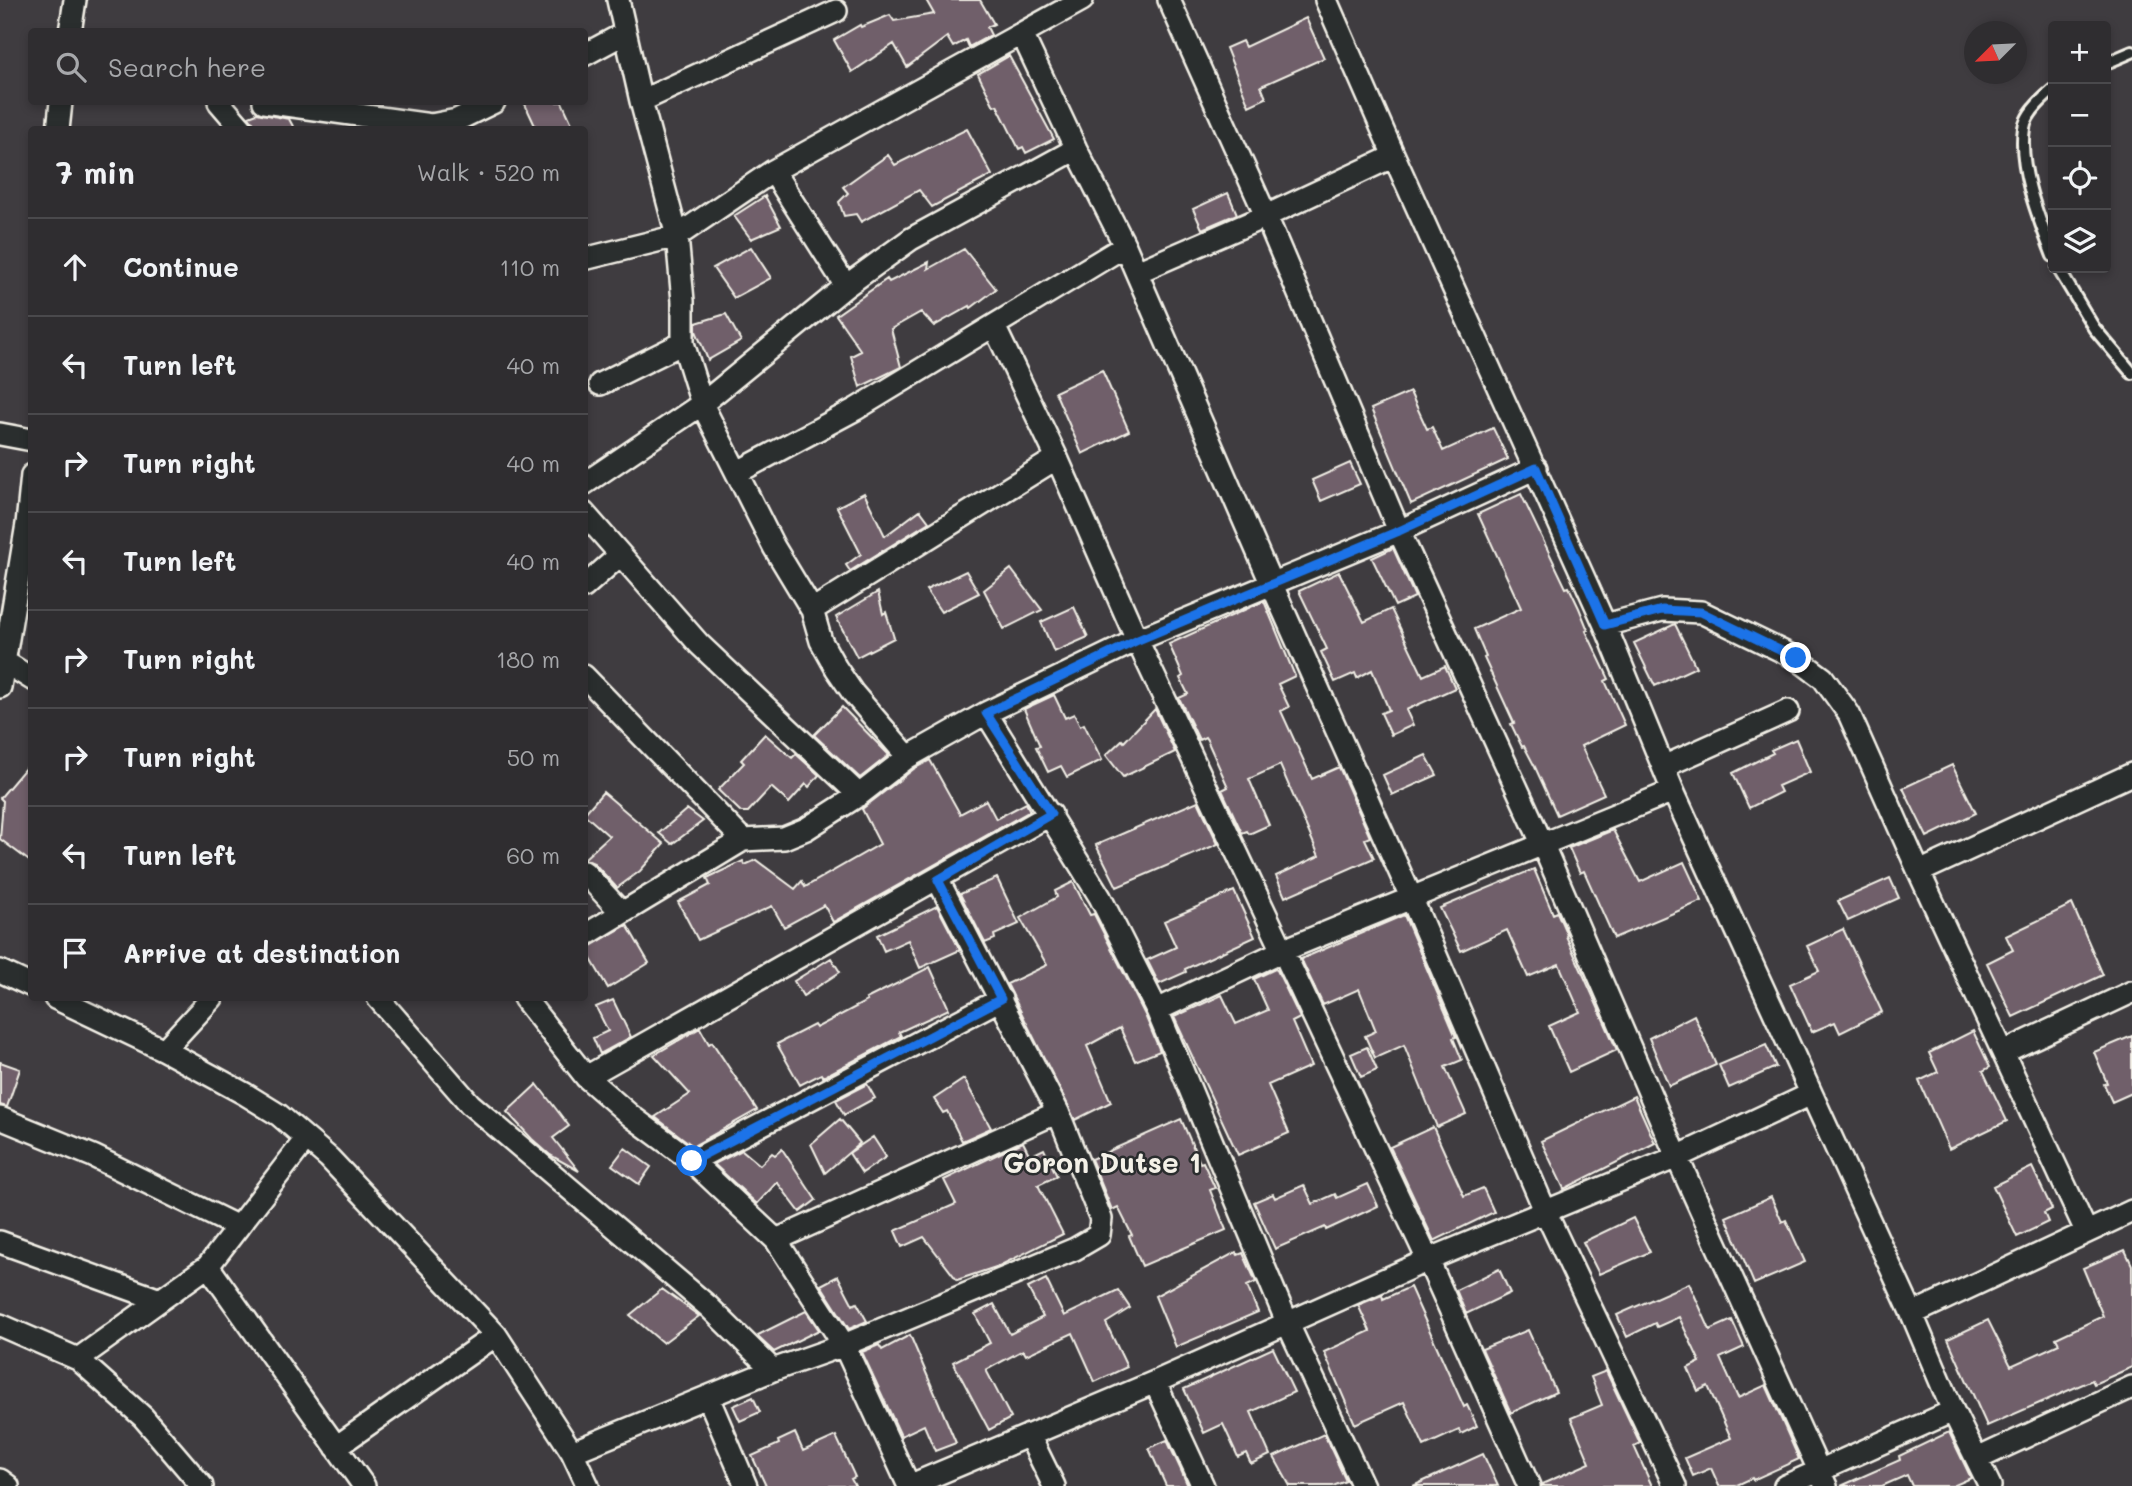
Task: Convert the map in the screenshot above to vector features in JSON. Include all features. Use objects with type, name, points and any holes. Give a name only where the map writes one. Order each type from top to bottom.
[{"type":"street","points":[[71,28],[75,0]]},
{"type":"street","points":[[588,259],[677,236],[773,172],[1082,0]]},
{"type":"street","points":[[1170,0],[1266,216],[1399,531],[1542,843],[1676,1157],[1823,1478]]},
{"type":"street","points":[[1326,0],[1605,625],[1673,791],[1912,1314],[1953,1411],[1990,1486]]},
{"type":"street","points":[[625,3],[625,33],[677,236],[683,301],[683,343],[702,404],[774,547],[812,610],[821,641],[853,693],[908,757]]},
{"type":"street","points":[[641,101],[836,11]]},
{"type":"street","points":[[588,53],[625,33]]},
{"type":"street","points":[[1023,34],[1137,272],[1411,897],[1546,1213],[1675,1486]]},
{"type":"street","points":[[58,126],[61,105]]},
{"type":"street","points":[[222,105],[240,126]]},
{"type":"street","points":[[283,105],[415,126]]},
{"type":"street","points":[[428,126],[457,120],[488,105]]},
{"type":"street","points":[[588,481],[702,404],[846,286],[911,239],[1076,149]]},
{"type":"street","points":[[1137,272],[1394,156]]},
{"type":"street","points":[[773,172],[846,286]]},
{"type":"street","points":[[738,472],[856,409],[1125,246]]},
{"type":"street","points":[[994,326],[1058,458],[1138,640],[1428,1261],[1529,1486]]},
{"type":"street","points":[[600,384],[683,343]]},
{"type":"street","points":[[0,434],[28,439]]},
{"type":"street","points":[[812,610],[1058,458]]},
{"type":"street","points":[[588,934],[743,840],[784,838],[806,829],[908,757],[986,713],[1138,640],[1399,531],[1536,468]]},
{"type":"street","points":[[588,518],[699,644],[859,794]]},
{"type":"street","points":[[0,687],[5,662],[4,630],[28,530]]},
{"type":"street","points":[[588,583],[620,555]]},
{"type":"street","points":[[1605,625],[1662,610],[1701,612],[1796,658],[1823,678],[1849,714],[1919,872],[2087,1231]]},
{"type":"street","points":[[5,662],[28,676]]},
{"type":"street","points":[[588,680],[743,840]]},
{"type":"street","points":[[1663,768],[1788,711]]},
{"type":"street","points":[[986,713],[1051,814],[1112,918],[1157,1010],[1287,1322],[1363,1486]]},
{"type":"street","points":[[1919,872],[2132,774]]},
{"type":"street","points":[[1157,1010],[1284,950],[1673,791]]},
{"type":"street","points":[[586,1077],[1051,814]]},
{"type":"street","points":[[588,876],[622,913]]},
{"type":"street","points":[[572,1452],[773,1370],[844,1345],[1075,1249],[1099,1235],[1101,1219],[1058,1112],[938,880]]},
{"type":"street","points":[[0,971],[28,984]]},
{"type":"street","points":[[2004,1052],[2132,992]]},
{"type":"street","points":[[692,1161],[1001,999]]},
{"type":"street","points":[[61,1001],[164,1050],[279,1115],[329,1158],[496,1335],[572,1452],[588,1486]]},
{"type":"street","points":[[164,1050],[209,1001]]},
{"type":"street","points":[[381,1001],[470,1104],[709,1307],[773,1370]]},
{"type":"street","points":[[526,1001],[586,1077],[631,1116],[692,1161],[776,1240],[844,1345],[909,1486],[1155,1382],[1428,1261],[1676,1157],[1811,1094]]},
{"type":"street","points":[[776,1240],[1058,1112]]},
{"type":"street","points":[[0,1118],[93,1156],[238,1227]]},
{"type":"street","points":[[78,1359],[208,1266],[306,1139]]},
{"type":"street","points":[[1912,1314],[2132,1211]]},
{"type":"street","points":[[0,1242],[160,1300]]},
{"type":"street","points":[[208,1266],[364,1486]]},
{"type":"street","points":[[0,1325],[78,1359],[143,1417],[202,1486]]},
{"type":"street","points":[[336,1447],[496,1335]]},
{"type":"street","points":[[1155,1382],[1203,1486]]},
{"type":"street","points":[[1977,1459],[2132,1387]]},
{"type":"street","points":[[708,1397],[746,1486]]},
{"type":"street","points":[[1785,1486],[1823,1478],[1953,1411]]},
{"type":"street","points":[[1029,1435],[1054,1486]]},
{"type":"street","points":[[0,1480],[8,1486]]},
{"type":"lane","points":[[2111,60],[2132,52]]},
{"type":"lane","points":[[2048,94],[2040,101],[2024,126],[2024,161],[2035,207],[2048,242]]},
{"type":"lane","points":[[2061,273],[2094,328],[2132,373]]},
{"type":"building","points":[[926,0],[980,0],[994,24],[987,27],[991,35],[969,47],[966,40],[953,47],[947,37],[907,67],[894,44],[852,72],[834,40],[860,25],[861,27],[890,15],[894,21],[934,14]]},
{"type":"building","points":[[1306,18],[1324,58],[1261,86],[1266,98],[1249,106],[1226,48],[1242,41],[1245,47]]},
{"type":"building","points":[[1009,56],[1054,139],[1026,153],[1023,147],[1019,149],[978,74]]},
{"type":"building","points":[[525,105],[563,105],[573,126],[535,126]]},
{"type":"building","points":[[257,113],[289,119],[293,126],[255,126],[249,116]]},
{"type":"building","points":[[967,129],[992,175],[932,207],[919,190],[861,222],[856,214],[844,216],[839,202],[848,193],[843,187],[861,174],[888,155],[895,165]]},
{"type":"building","points":[[1228,193],[1237,214],[1202,229],[1193,209]]},
{"type":"building","points":[[765,196],[781,226],[751,239],[734,216]]},
{"type":"building","points":[[751,247],[771,278],[734,298],[713,268]]},
{"type":"building","points":[[964,249],[996,289],[971,308],[970,306],[934,326],[921,312],[891,329],[901,367],[860,387],[851,356],[861,351],[836,315],[887,279],[889,282],[929,262],[928,269]]},
{"type":"building","points":[[726,314],[741,341],[708,360],[696,331],[696,323]]},
{"type":"building","points":[[1102,370],[1129,431],[1082,454],[1055,392]]},
{"type":"building","points":[[1410,392],[1427,429],[1432,427],[1443,451],[1493,428],[1508,459],[1411,504],[1371,409]]},
{"type":"building","points":[[1350,463],[1360,484],[1321,501],[1312,480]]},
{"type":"building","points":[[864,493],[885,536],[920,510],[929,522],[850,571],[846,565],[861,554],[837,507]]},
{"type":"building","points":[[1521,494],[1566,588],[1569,587],[1579,608],[1588,630],[1586,631],[1609,679],[1605,681],[1625,725],[1581,746],[1604,794],[1557,815],[1511,724],[1514,723],[1484,658],[1486,657],[1474,629],[1521,608],[1478,514]]},
{"type":"building","points":[[1393,548],[1415,597],[1395,606],[1372,558]]},
{"type":"building","points":[[1011,569],[1042,610],[1004,629],[984,590]]},
{"type":"building","points":[[966,571],[979,593],[941,612],[926,590]]},
{"type":"building","points":[[1339,572],[1364,622],[1391,609],[1423,676],[1445,666],[1455,688],[1406,710],[1413,725],[1391,735],[1381,713],[1389,710],[1372,670],[1357,678],[1355,673],[1335,682],[1321,652],[1327,649],[1299,591]]},
{"type":"building","points":[[878,592],[883,614],[886,612],[894,638],[857,657],[836,617]]},
{"type":"building","points":[[1264,601],[1295,676],[1278,684],[1289,707],[1281,711],[1312,779],[1339,767],[1370,837],[1365,839],[1374,858],[1285,897],[1276,876],[1319,856],[1280,765],[1249,779],[1269,825],[1249,834],[1247,831],[1242,833],[1222,790],[1228,787],[1207,740],[1205,737],[1199,740],[1179,698],[1188,694],[1169,644]]},
{"type":"building","points":[[1074,607],[1088,637],[1054,652],[1041,622]]},
{"type":"building","points":[[1675,624],[1696,667],[1655,686],[1634,643]]},
{"type":"building","points":[[1054,695],[1065,718],[1074,714],[1080,726],[1084,724],[1102,760],[1067,777],[1061,766],[1048,772],[1036,747],[1040,746],[1024,709]]},
{"type":"building","points":[[842,707],[889,755],[860,778],[814,735]]},
{"type":"building","points":[[1155,709],[1175,752],[1123,777],[1106,755],[1122,740],[1124,742]]},
{"type":"building","points":[[765,734],[792,758],[796,754],[819,775],[809,787],[806,784],[789,803],[771,787],[748,812],[741,812],[718,790],[744,763],[741,760]]},
{"type":"building","points":[[1796,739],[1810,772],[1778,786],[1781,792],[1749,808],[1733,773],[1773,753],[1771,750]]},
{"type":"building","points":[[1426,755],[1437,775],[1392,795],[1383,775]]},
{"type":"building","points":[[930,760],[960,814],[986,800],[996,819],[1026,803],[1030,811],[833,922],[824,905],[784,927],[772,906],[698,940],[678,902],[710,885],[707,878],[743,861],[745,865],[756,860],[795,889],[802,881],[805,887],[880,844],[862,809],[915,768]]},
{"type":"building","points":[[28,765],[28,860],[0,839],[3,801],[0,798]]},
{"type":"building","points":[[1952,765],[1976,813],[1927,837],[1903,788]]},
{"type":"building","points":[[603,792],[664,844],[640,871],[617,888],[594,863],[588,861],[588,855],[609,836],[588,818],[588,809]]},
{"type":"building","points":[[1198,801],[1218,844],[1117,887],[1096,845]]},
{"type":"building","points":[[687,809],[703,821],[672,844],[659,833]]},
{"type":"building","points":[[1613,830],[1640,882],[1684,862],[1702,901],[1614,938],[1584,871],[1580,873],[1569,848]]},
{"type":"building","points":[[1534,869],[1553,914],[1557,912],[1617,1050],[1569,1072],[1549,1026],[1580,1012],[1559,964],[1528,977],[1507,930],[1461,951],[1440,908]]},
{"type":"building","points":[[997,878],[1019,924],[994,935],[995,939],[985,943],[960,894]]},
{"type":"building","points":[[1890,878],[1899,898],[1848,921],[1838,901]]},
{"type":"building","points":[[1073,882],[1090,915],[1094,914],[1145,1015],[1160,1051],[1135,1061],[1120,1028],[1087,1046],[1111,1102],[1075,1120],[1007,984],[1047,965],[1020,918],[1057,897],[1055,891]]},
{"type":"building","points":[[1234,891],[1255,937],[1159,984],[1147,960],[1176,947],[1164,921]]},
{"type":"building","points":[[2072,904],[2103,975],[2013,1017],[1987,963],[2013,950],[2006,936]]},
{"type":"building","points":[[937,906],[960,950],[920,968],[908,940],[884,951],[877,935]]},
{"type":"building","points":[[1404,915],[1456,1037],[1453,1038],[1462,1060],[1445,1067],[1466,1114],[1437,1127],[1404,1045],[1375,1058],[1365,1036],[1376,1031],[1359,989],[1323,1005],[1301,959]]},
{"type":"building","points":[[627,925],[649,963],[608,988],[588,954],[588,947]]},
{"type":"building","points":[[1843,929],[1882,1012],[1840,1033],[1835,1022],[1812,1032],[1790,984],[1819,971],[1807,946]]},
{"type":"building","points":[[831,958],[840,972],[803,996],[794,981]]},
{"type":"building","points":[[930,967],[949,1009],[899,1032],[901,1036],[823,1077],[821,1074],[800,1085],[777,1044],[814,1025],[816,1028]]},
{"type":"building","points":[[1275,969],[1300,1018],[1292,1022],[1311,1066],[1268,1085],[1289,1133],[1238,1155],[1174,1017],[1222,995],[1236,1024],[1268,1010],[1254,979]]},
{"type":"building","points":[[613,1000],[631,1037],[600,1054],[593,1038],[608,1031],[596,1007]]},
{"type":"building","points":[[1694,1015],[1716,1065],[1669,1086],[1649,1038]]},
{"type":"building","points":[[700,1028],[757,1110],[693,1146],[655,1117],[690,1094],[654,1055]]},
{"type":"building","points":[[1973,1031],[1990,1067],[1983,1071],[2007,1121],[1949,1149],[1919,1081],[1938,1072],[1929,1053]]},
{"type":"building","points":[[2132,1036],[2132,1093],[2112,1102],[2094,1052]]},
{"type":"building","points":[[1766,1045],[1776,1067],[1729,1088],[1719,1065]]},
{"type":"building","points":[[1367,1047],[1377,1070],[1361,1077],[1351,1054]]},
{"type":"building","points":[[0,1062],[20,1069],[7,1107],[0,1105]]},
{"type":"building","points":[[964,1079],[991,1128],[962,1141],[947,1111],[943,1113],[934,1099]]},
{"type":"building","points":[[537,1084],[569,1126],[553,1138],[579,1171],[550,1155],[507,1112]]},
{"type":"building","points":[[867,1084],[875,1098],[844,1115],[836,1100]]},
{"type":"building","points":[[1634,1096],[1655,1143],[1564,1189],[1541,1141]]},
{"type":"building","points":[[840,1119],[860,1143],[825,1173],[811,1144]]},
{"type":"building","points":[[1181,1119],[1200,1163],[1203,1162],[1215,1188],[1210,1190],[1226,1230],[1142,1266],[1129,1236],[1132,1235],[1118,1207],[1112,1210],[1091,1159]]},
{"type":"building","points":[[1433,1127],[1464,1196],[1483,1188],[1494,1212],[1434,1241],[1390,1147]]},
{"type":"building","points":[[873,1137],[886,1157],[862,1173],[849,1153]]},
{"type":"building","points":[[1023,1142],[1030,1156],[1044,1149],[1057,1176],[1038,1185],[1063,1234],[999,1266],[957,1280],[924,1237],[902,1247],[895,1231],[956,1204],[944,1180]]},
{"type":"building","points":[[625,1148],[651,1167],[639,1184],[612,1165]]},
{"type":"building","points":[[782,1149],[816,1200],[800,1212],[777,1182],[757,1204],[714,1164],[742,1150],[760,1165],[772,1153],[775,1155]]},
{"type":"building","points":[[2032,1167],[2052,1209],[2044,1213],[2048,1222],[2017,1237],[1993,1186]]},
{"type":"building","points":[[1368,1184],[1378,1206],[1326,1230],[1325,1227],[1275,1249],[1254,1202],[1273,1194],[1275,1198],[1304,1185],[1313,1204],[1335,1194],[1337,1198]]},
{"type":"building","points":[[1771,1197],[1782,1222],[1786,1220],[1805,1262],[1754,1284],[1726,1217]]},
{"type":"building","points":[[1633,1218],[1650,1252],[1599,1274],[1583,1242]]},
{"type":"building","points":[[2125,1250],[2132,1265],[2132,1367],[2094,1384],[2092,1380],[1987,1426],[1948,1339],[1988,1320],[2011,1366],[2059,1344],[2056,1338],[2103,1316],[2083,1268]]},
{"type":"building","points":[[1236,1252],[1238,1255],[1243,1253],[1256,1282],[1247,1286],[1258,1312],[1176,1347],[1155,1296]]},
{"type":"building","points":[[1499,1269],[1510,1293],[1466,1314],[1456,1290]]},
{"type":"building","points":[[838,1276],[853,1305],[857,1303],[867,1321],[849,1329],[821,1285]]},
{"type":"building","points":[[1046,1279],[1064,1316],[1118,1290],[1130,1308],[1106,1323],[1127,1367],[1095,1382],[1073,1333],[1026,1355],[1023,1350],[986,1370],[1011,1418],[989,1430],[953,1362],[990,1343],[975,1314],[994,1304],[1010,1334],[1043,1317],[1028,1288]]},
{"type":"building","points":[[1689,1283],[1710,1330],[1732,1320],[1744,1347],[1720,1358],[1738,1398],[1766,1385],[1799,1459],[1735,1486],[1719,1486],[1711,1468],[1693,1476],[1685,1458],[1731,1438],[1708,1386],[1698,1391],[1688,1368],[1700,1362],[1679,1317],[1657,1327],[1655,1323],[1627,1337],[1617,1315]]},
{"type":"building","points":[[1410,1287],[1464,1407],[1467,1405],[1477,1426],[1461,1434],[1459,1430],[1424,1446],[1404,1402],[1355,1424],[1324,1352],[1370,1331],[1358,1305],[1382,1295],[1383,1299]]},
{"type":"building","points":[[662,1289],[699,1316],[663,1343],[630,1315]]},
{"type":"building","points":[[806,1311],[819,1330],[774,1352],[760,1339],[758,1335]]},
{"type":"building","points":[[1528,1330],[1556,1392],[1511,1413],[1482,1349]]},
{"type":"building","points":[[910,1335],[956,1443],[935,1451],[924,1425],[901,1436],[862,1352],[879,1345],[882,1350]]},
{"type":"building","points":[[1273,1348],[1294,1392],[1251,1412],[1270,1455],[1251,1464],[1246,1453],[1238,1457],[1223,1424],[1204,1433],[1184,1389]]},
{"type":"building","points":[[1606,1371],[1640,1443],[1634,1446],[1652,1486],[1542,1486],[1590,1463],[1571,1418],[1602,1405],[1591,1377]]},
{"type":"building","points":[[753,1397],[760,1412],[740,1421],[733,1406]]},
{"type":"building","points":[[1949,1432],[1971,1478],[1953,1486],[1912,1486],[1907,1475],[1882,1486],[1841,1486],[1900,1460],[1899,1456]]},
{"type":"building","points":[[795,1433],[803,1451],[836,1436],[855,1477],[851,1479],[855,1486],[766,1486],[752,1456],[779,1444],[778,1441]]},
{"type":"building","points":[[1324,1434],[1346,1481],[1333,1486],[1290,1486],[1274,1457]]},
{"type":"building","points":[[1167,1440],[1188,1486],[1166,1486],[1149,1448]]},
{"type":"building","points":[[1483,1454],[1498,1486],[1413,1486]]},
{"type":"district","name":"Goron Dutse 1","points":[[1102,1162]]},
{"type":"route","points":[[692,1161],[1001,999],[938,880],[1051,814],[986,713],[1138,640],[1399,531],[1536,468],[1605,625],[1662,610],[1701,612],[1796,658]]}]
